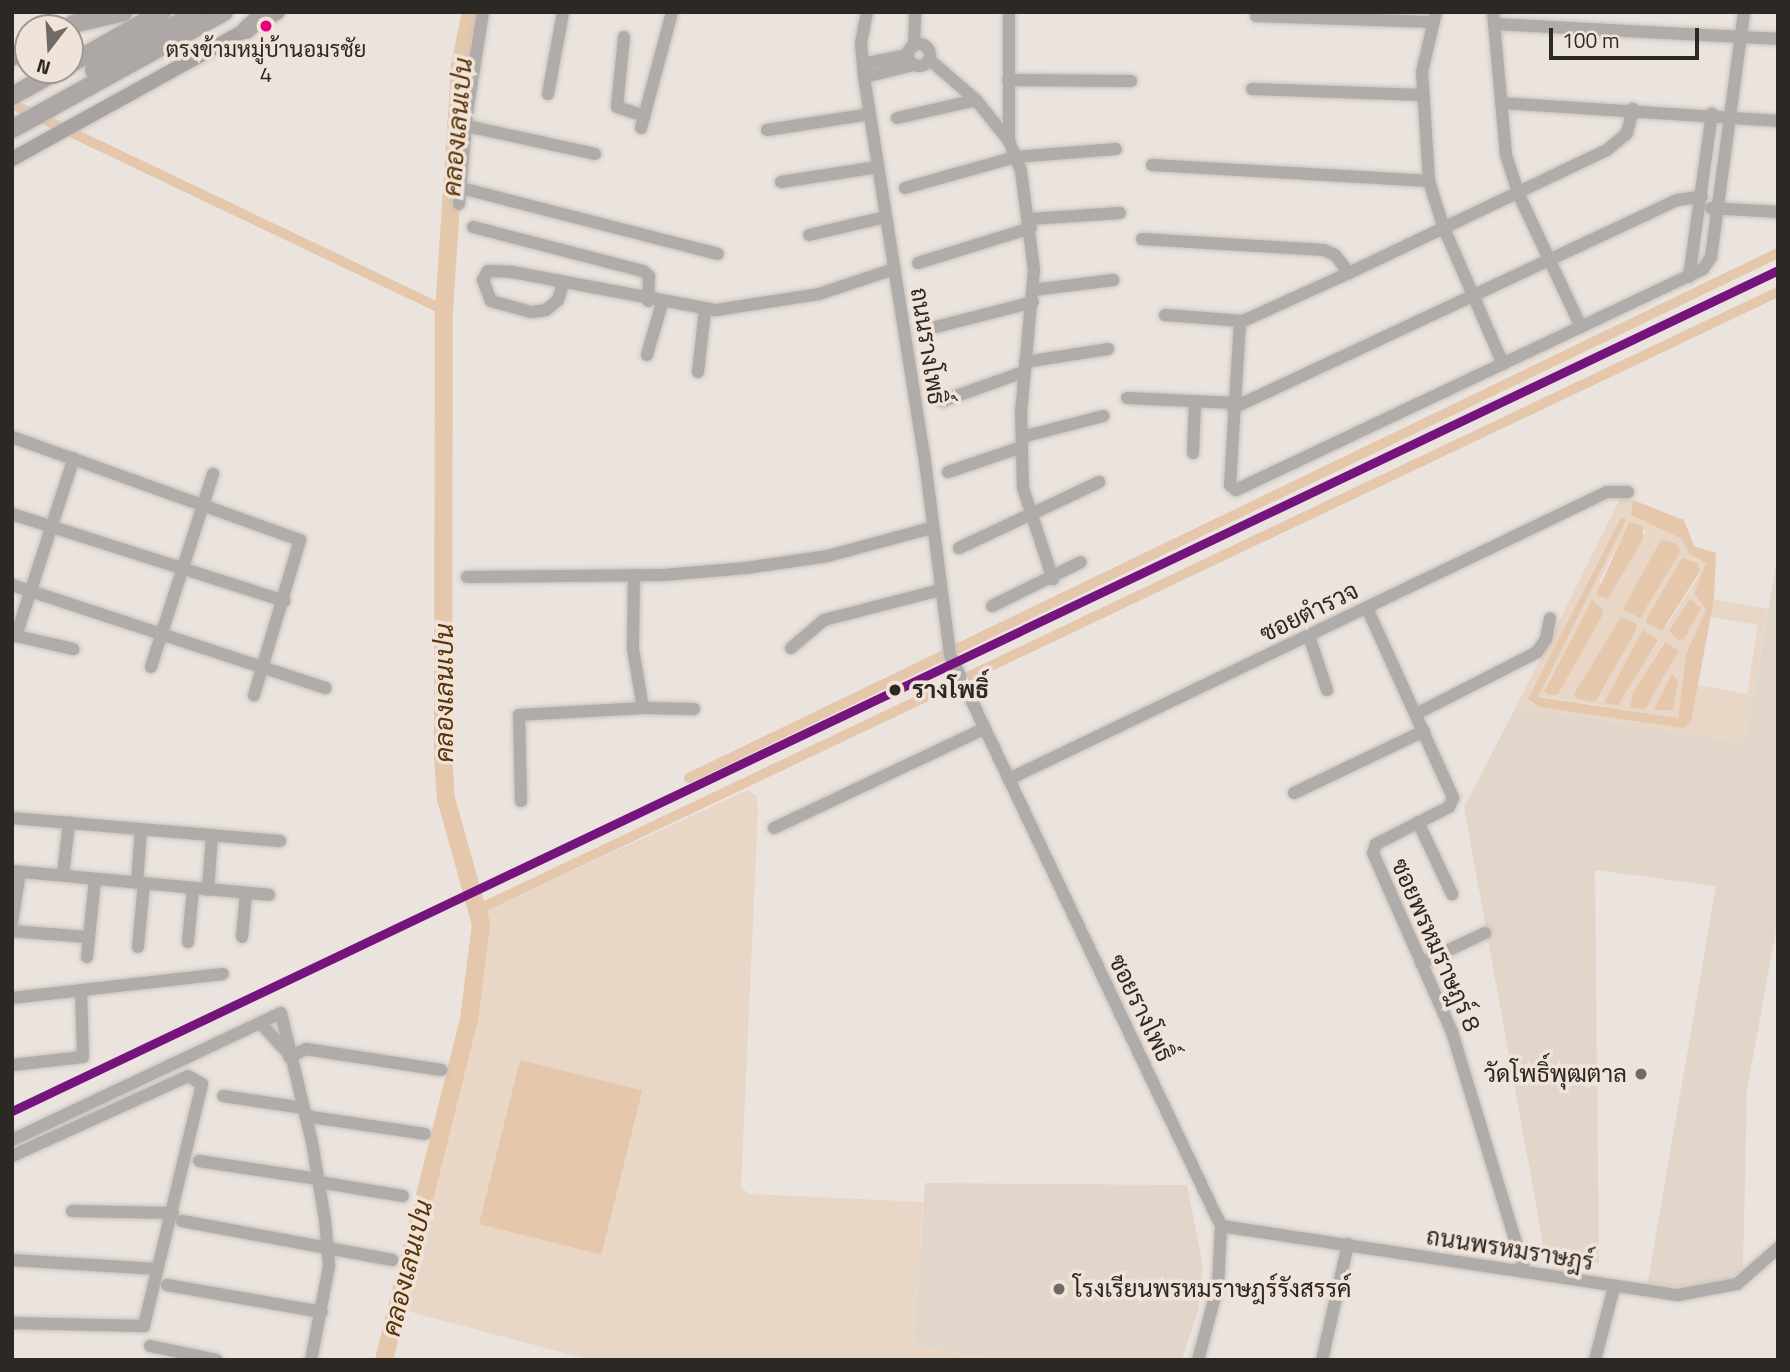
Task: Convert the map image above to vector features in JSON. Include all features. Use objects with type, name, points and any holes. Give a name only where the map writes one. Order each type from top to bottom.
[{"type":"highway","points":[[84,22],[124,12]]},
{"type":"highway","points":[[84,46],[144,12]]},
{"type":"highway","points":[[84,56],[162,12]]},
{"type":"highway","points":[[16,122],[198,12]]},
{"type":"highway","points":[[16,122],[53,106],[224,12]]},
{"type":"highway","points":[[246,30],[266,12]]},
{"type":"main road","points":[[12,159],[278,12]]},
{"type":"street","points":[[459,204],[466,126],[484,12]]},
{"type":"street","points":[[548,94],[563,12]]},
{"type":"street","points":[[624,37],[617,107],[643,122],[672,12]]},
{"type":"street","name":"ถนนรางโพธิ์","points":[[867,12],[863,71],[950,654],[961,682]]},
{"type":"street","points":[[912,55],[915,12]]},
{"type":"street","points":[[1009,12],[1009,141]]},
{"type":"street","points":[[1240,321],[1230,485],[1236,490],[1689,277],[1709,263],[1744,12]]},
{"type":"street","points":[[1256,16],[1435,17],[1426,46],[1423,95],[1429,181],[1443,226],[1503,364]]},
{"type":"street","points":[[1581,327],[1518,193],[1506,155],[1493,18],[1741,34],[1778,39]]},
{"type":"street","points":[[863,71],[929,48],[930,60],[976,100],[1009,141],[1015,157],[1030,224],[1033,296],[1025,367],[1023,488],[1053,579]]},
{"type":"street","points":[[912,55],[925,65],[930,60]]},
{"type":"street","points":[[1007,80],[1131,81]]},
{"type":"street","points":[[1252,89],[1423,95]]},
{"type":"street","points":[[897,118],[976,100]]},
{"type":"street","points":[[1501,103],[1731,115],[1778,121]]},
{"type":"street","points":[[1165,315],[1240,321],[1349,274],[1443,226],[1617,145],[1627,133],[1633,109]]},
{"type":"street","points":[[767,130],[870,114]]},
{"type":"street","points":[[1689,277],[1712,114]]},
{"type":"street","points":[[466,126],[594,154]]},
{"type":"street","points":[[905,188],[1015,157],[1116,149]]},
{"type":"street","points":[[1153,165],[1429,181]]},
{"type":"street","points":[[781,182],[878,167]]},
{"type":"street","points":[[461,188],[718,254]]},
{"type":"street","points":[[1127,398],[1233,405],[1551,263],[1678,200],[1701,201],[1718,208],[1778,212]]},
{"type":"street","points":[[918,263],[1030,224],[1121,213]]},
{"type":"street","points":[[809,234],[886,217]]},
{"type":"street","points":[[473,228],[643,271],[649,276],[648,300]]},
{"type":"street","points":[[1142,239],[1324,250],[1335,255],[1349,274]]},
{"type":"street","points":[[563,283],[558,300],[546,310],[531,312],[491,301],[483,280],[488,271],[500,272],[563,283],[662,303],[705,310],[784,301],[894,270]]},
{"type":"street","points":[[932,328],[1033,296],[1113,280]]},
{"type":"street","points":[[647,355],[662,303]]},
{"type":"street","points":[[698,372],[705,310]]},
{"type":"street","points":[[942,401],[1025,367],[1108,349]]},
{"type":"street","points":[[1194,453],[1195,401]]},
{"type":"street","points":[[948,472],[1022,442],[1103,416]]},
{"type":"street","points":[[12,437],[300,540],[254,695]]},
{"type":"street","points":[[73,649],[14,635],[74,458]]},
{"type":"street","points":[[151,667],[181,568],[214,474]]},
{"type":"street","points":[[959,548],[1099,482]]},
{"type":"street","name":"ซอยตำรวจ","points":[[1009,779],[1607,492],[1628,492]]},
{"type":"street","points":[[12,514],[284,601]]},
{"type":"street","points":[[467,577],[634,575],[746,568],[814,558],[931,528]]},
{"type":"street","points":[[992,606],[1053,579],[1081,562]]},
{"type":"street","points":[[634,575],[633,649],[643,708]]},
{"type":"street","points":[[12,585],[325,688]]},
{"type":"street","points":[[792,648],[824,620],[940,590]]},
{"type":"street","name":"ซอยพรหมราษฎร์ 8","points":[[1367,608],[1453,798],[1450,807],[1376,844],[1373,851],[1462,1060],[1525,1272]]},
{"type":"street","points":[[1416,713],[1537,652],[1546,639],[1550,618]]},
{"type":"street","points":[[1310,636],[1327,690]]},
{"type":"street","name":"ซอยรางโพธิ์","points":[[961,682],[1221,1226],[1218,1285],[1198,1360]]},
{"type":"street","points":[[521,802],[519,715],[643,708],[694,709]]},
{"type":"street","points":[[774,828],[984,729]]},
{"type":"street","points":[[1294,793],[1424,731]]},
{"type":"street","points":[[12,818],[280,841]]},
{"type":"street","points":[[63,875],[69,822]]},
{"type":"street","points":[[1418,822],[1452,894]]},
{"type":"street","points":[[138,947],[141,829]]},
{"type":"street","points":[[208,890],[212,835]]},
{"type":"street","points":[[12,922],[16,871],[269,895]]},
{"type":"street","points":[[87,957],[95,880]]},
{"type":"street","points":[[188,942],[193,888]]},
{"type":"street","points":[[242,937],[246,893]]},
{"type":"street","points":[[12,931],[87,937]]},
{"type":"street","points":[[1421,963],[1485,933]]},
{"type":"street","points":[[12,998],[223,974]]},
{"type":"street","points":[[12,1065],[83,1057],[81,991]]},
{"type":"street","points":[[12,1140],[281,1013],[290,1040],[289,1056],[319,1181],[328,1250],[321,1312],[311,1360]]},
{"type":"street","points":[[260,1023],[289,1056]]},
{"type":"street","points":[[289,1056],[306,1049],[441,1070]]},
{"type":"street","points":[[12,1156],[188,1076],[198,1078],[202,1084],[177,1217],[157,1269],[144,1326],[12,1323]]},
{"type":"street","points":[[223,1096],[425,1134]]},
{"type":"street","points":[[199,1161],[403,1196]]},
{"type":"street","points":[[72,1211],[177,1217],[328,1250],[392,1260]]},
{"type":"street","name":"ถนนพรหมราษฎร์","points":[[1221,1226],[1678,1295],[1721,1291],[1752,1274],[1778,1248]]},
{"type":"street","points":[[1322,1360],[1348,1244]]},
{"type":"street","points":[[12,1260],[157,1269]]},
{"type":"street","points":[[167,1285],[321,1312]]},
{"type":"street","points":[[1595,1360],[1614,1287]]},
{"type":"street","points":[[150,1346],[217,1360]]},
{"type":"shaded area","points":[[1622,495],[1633,500],[1631,515],[1682,539],[1689,554],[1706,563],[1694,593],[1706,610],[1686,654],[1678,718],[1538,696],[1622,518],[1530,703],[1683,728],[1691,722],[1698,685],[1747,694],[1758,625],[1710,617],[1714,599],[1768,609],[1745,743],[1516,707]],"holes":[[[1629,522],[1646,531],[1608,599],[1599,583]],[[1682,558],[1700,571],[1665,628],[1646,623]],[[1664,642],[1677,648],[1631,697]]]},
{"type":"shaded area","points":[[1633,500],[1684,520],[1694,546],[1716,553],[1714,599],[1691,722],[1683,728],[1539,707],[1528,699],[1621,518],[1626,520],[1538,697],[1678,718],[1686,654],[1706,610],[1694,593],[1706,563],[1689,554],[1682,539],[1631,515]]},
{"type":"shaded area","points":[[1629,522],[1643,526],[1643,539],[1608,599],[1596,595]]},
{"type":"shaded area","points":[[1661,540],[1677,544],[1680,552],[1640,618],[1624,610],[1625,605]]},
{"type":"shaded area","points":[[1778,554],[1778,919],[1747,1090],[1743,1269],[1729,1279],[1695,1287],[1647,1286],[1716,886],[1595,870],[1599,1263],[1546,1260],[1464,807],[1516,707],[1745,743]]},
{"type":"shaded area","points":[[1682,558],[1697,563],[1700,571],[1662,631],[1646,623],[1647,618]]},
{"type":"shaded area","points":[[1690,599],[1701,608],[1684,639],[1678,640],[1669,631]]},
{"type":"shaded area","points":[[1592,600],[1603,609],[1601,618],[1558,694],[1550,695],[1544,692]]},
{"type":"shaded area","points":[[1621,617],[1637,624],[1636,630],[1595,702],[1577,699],[1574,694]]},
{"type":"shaded area","points":[[1643,630],[1658,640],[1618,705],[1604,703]]},
{"type":"shaded area","points":[[1665,642],[1679,650],[1645,709],[1630,708],[1633,692]]},
{"type":"shaded area","points":[[1672,674],[1678,681],[1673,710],[1654,710]]},
{"type":"shaded area","points":[[748,790],[757,796],[758,811],[741,1188],[750,1194],[923,1202],[913,1346],[1006,1360],[590,1360],[407,1311],[466,1063],[480,987],[486,911]]},
{"type":"shaded area","points":[[520,1060],[642,1090],[601,1254],[479,1224]]},
{"type":"shaded area","name":"โรงเรียนพรหมราษฎร์รังสรรค์","points":[[925,1183],[1187,1185],[1203,1266],[1198,1311],[1182,1360],[1006,1360],[913,1346]]},
{"type":"waterway","name":"คลองเลนเปน","points":[[384,1360],[469,1020],[481,924],[446,799],[443,757],[444,310],[460,66],[471,12]]},
{"type":"waterway","points":[[12,104],[444,310]]},
{"type":"waterway","points":[[689,778],[1778,253]]},
{"type":"waterway","points":[[477,910],[1778,292]]},
{"type":"transit line","points":[[12,1111],[1778,270]]},
{"type":"place","name":"ตรงข้ามหมู่บ้านอมรชัย 4","points":[[266,26]]},
{"type":"place","name":"รางโพธิ์","points":[[895,690]]},
{"type":"place","name":"วัดโพธิ์พุฒตาล","points":[[1641,1074]]},
{"type":"place","name":"โรงเรียนพรหมราษฎร์รังสรรค์","points":[[1059,1289]]}]
